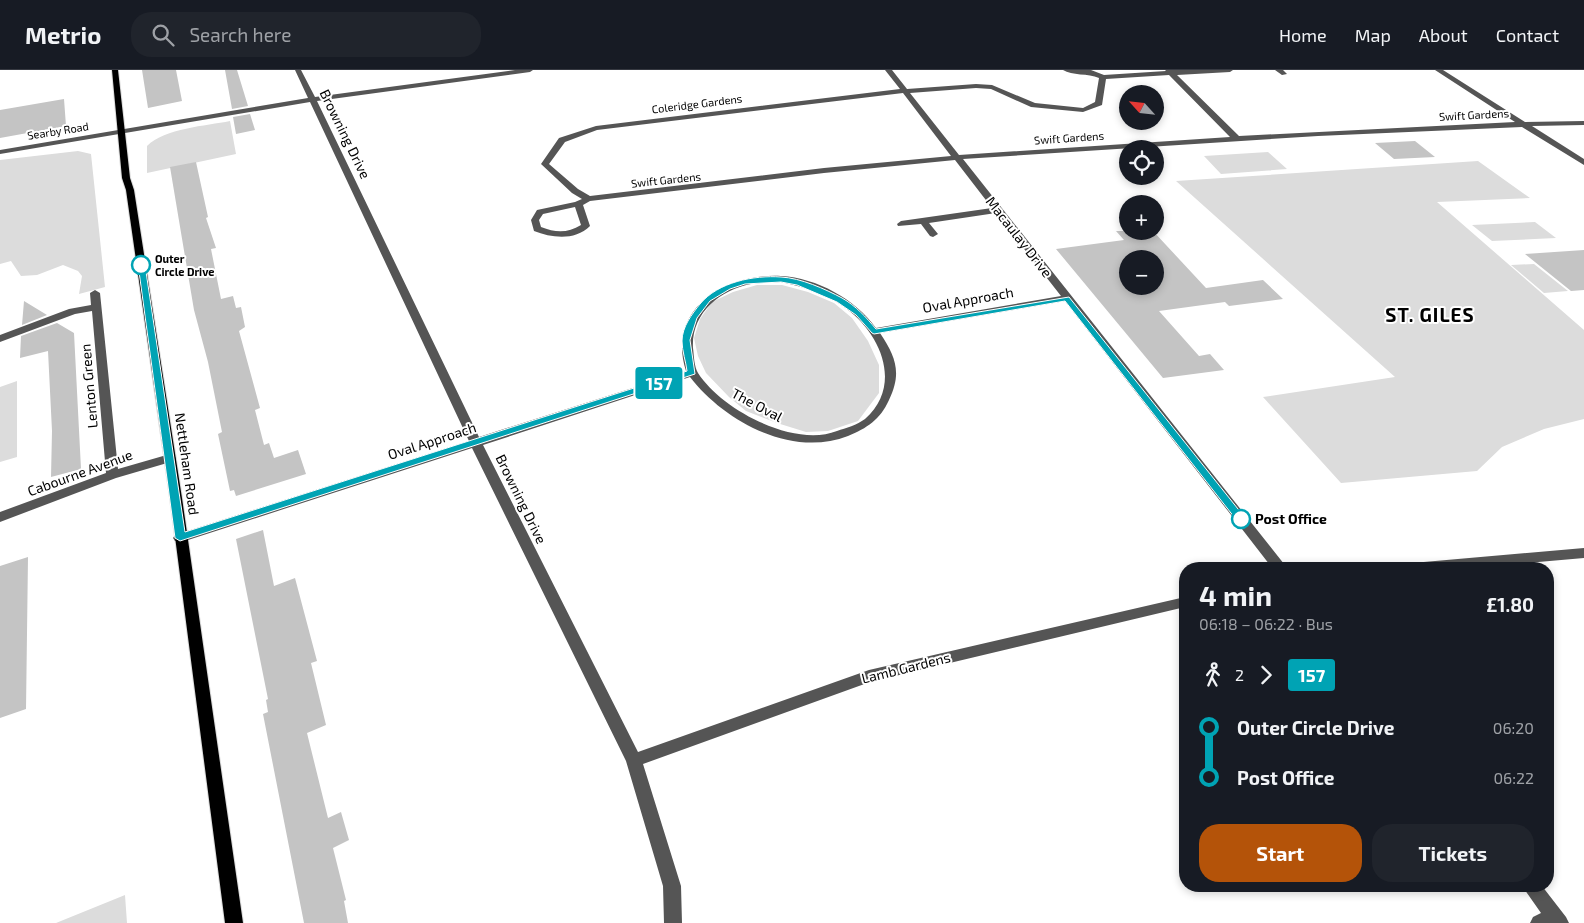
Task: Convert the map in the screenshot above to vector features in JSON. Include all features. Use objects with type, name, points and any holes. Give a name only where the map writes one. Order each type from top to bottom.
[{"type":"main road","name":"Nettleham Road","points":[[115,70],[120,133],[170,458],[234,923]]},
{"type":"street","name":"Browning Drive","points":[[298,70],[476,443],[634,760],[672,886],[673,923]]},
{"type":"street","points":[[120,133],[312,100],[530,70]]},
{"type":"street","name":"Macaulay Drive","points":[[888,70],[1275,562]]},
{"type":"street","points":[[1066,70],[1090,72],[1103,77],[1230,70]]},
{"type":"street","points":[[1438,70],[1584,163]]},
{"type":"street","points":[[1170,72],[1236,138]]},
{"type":"street","points":[[905,91],[976,86],[992,88],[1034,105],[1083,110],[1094,107],[1098,103],[1103,77]]},
{"type":"street","name":"Coleridge Gardens","points":[[588,199],[575,191],[545,164],[562,140],[596,128],[905,91]]},
{"type":"street","name":"Swift Gardens","points":[[588,199],[706,187],[855,167],[958,157],[1236,138],[1523,124],[1584,123]]},
{"type":"street","name":"Searby Road","points":[[0,152],[120,133]]},
{"type":"street","points":[[578,204],[579,211],[585,216],[586,226],[574,234],[552,235],[537,230],[535,220],[540,212],[578,204],[588,199]]},
{"type":"street","points":[[901,224],[998,210]]},
{"type":"street","points":[[923,221],[933,234]]},
{"type":"street","name":"The Oval","points":[[781,279],[808,286],[840,300],[858,313],[874,331],[891,366],[888,393],[869,422],[845,435],[811,440],[782,435],[740,416],[713,397],[692,373],[686,340],[693,318],[708,300],[727,288],[744,282],[781,279]]},
{"type":"street","name":"Lenton Green","points":[[95,293],[112,475]]},
{"type":"street","name":"Oval Approach","points":[[874,331],[1066,298]]},
{"type":"street","points":[[0,339],[73,311],[96,307]]},
{"type":"street","name":"Oval Approach","points":[[180,538],[692,373]]},
{"type":"street","name":"Cabourne Avenue","points":[[0,517],[112,475],[170,458]]},
{"type":"street","points":[[1486,562],[1584,554]]},
{"type":"street","name":"Lamb Gardens","points":[[634,760],[869,676],[1179,603]]},
{"type":"street","points":[[1534,892],[1551,921]]},
{"type":"shaded area","points":[[230,121],[236,154],[147,173],[147,146],[155,140],[175,131]]},
{"type":"shaded area","points":[[78,151],[91,154],[105,287],[79,294],[82,276],[78,271],[63,265],[37,275],[21,276],[11,261],[0,264],[0,160]]},
{"type":"shaded area","points":[[1268,152],[1287,169],[1221,174],[1204,156]]},
{"type":"shaded area","points":[[1478,161],[1530,198],[1437,202],[1584,330],[1584,419],[1544,429],[1502,447],[1477,471],[1341,483],[1263,397],[1395,377],[1176,181]]},
{"type":"shaded area","points":[[1535,222],[1556,238],[1492,241],[1472,225]]},
{"type":"shaded area","points":[[1534,264],[1568,291],[1544,293],[1511,265]]},
{"type":"shaded area","points":[[757,285],[782,285],[808,292],[834,303],[852,318],[868,341],[879,365],[879,393],[858,421],[828,431],[806,432],[777,423],[746,411],[729,397],[706,373],[698,356],[694,338],[700,319],[712,302],[733,292]]},
{"type":"shaded area","points":[[17,381],[17,457],[0,462],[0,387]]},
{"type":"shaded area","points":[[125,895],[127,923],[56,923]]},
{"type":"building","points":[[142,70],[176,70],[182,101],[148,108]]},
{"type":"building","points":[[225,70],[237,70],[248,106],[232,109]]},
{"type":"building","points":[[64,99],[66,126],[0,138],[0,110]]},
{"type":"building","points":[[250,114],[255,130],[236,134],[233,117]]},
{"type":"building","points":[[1415,141],[1435,157],[1394,159],[1375,143]]},
{"type":"building","points":[[196,162],[208,217],[206,218],[216,248],[211,249],[221,299],[233,296],[236,308],[241,307],[245,327],[239,331],[260,408],[255,410],[264,445],[269,443],[274,458],[298,450],[306,474],[236,496],[234,490],[230,491],[218,434],[222,432],[208,362],[194,310],[170,167]]},
{"type":"building","points":[[1124,240],[1161,240],[1206,288],[1263,280],[1283,299],[1229,306],[1225,302],[1159,311],[1199,356],[1210,354],[1224,370],[1163,378],[1056,249]]},
{"type":"building","points":[[1584,250],[1584,290],[1571,291],[1525,254]]},
{"type":"building","points":[[24,301],[47,315],[22,325]]},
{"type":"building","points":[[57,323],[74,333],[81,469],[51,477],[52,431],[48,351],[20,358],[21,336]]},
{"type":"building","points":[[263,530],[274,586],[295,578],[317,661],[311,663],[326,725],[307,733],[328,818],[341,812],[349,840],[333,848],[346,900],[344,901],[348,923],[304,923],[263,714],[268,712],[266,700],[268,699],[236,539]]},
{"type":"building","points":[[28,557],[26,709],[0,718],[0,566]]},
{"type":"bus line","name":"157","points":[[141,265],[176,498],[180,538],[692,373],[686,340],[693,318],[708,300],[727,288],[744,282],[781,279],[817,289],[840,300],[858,313],[874,331],[1066,298],[1241,519]]},
{"type":"place","name":"Outer Circle Drive","points":[[141,265]]},
{"type":"place","name":"Post Office","points":[[1241,519]]},
{"type":"district","name":"ST. GILES","points":[[1430,315]]}]
